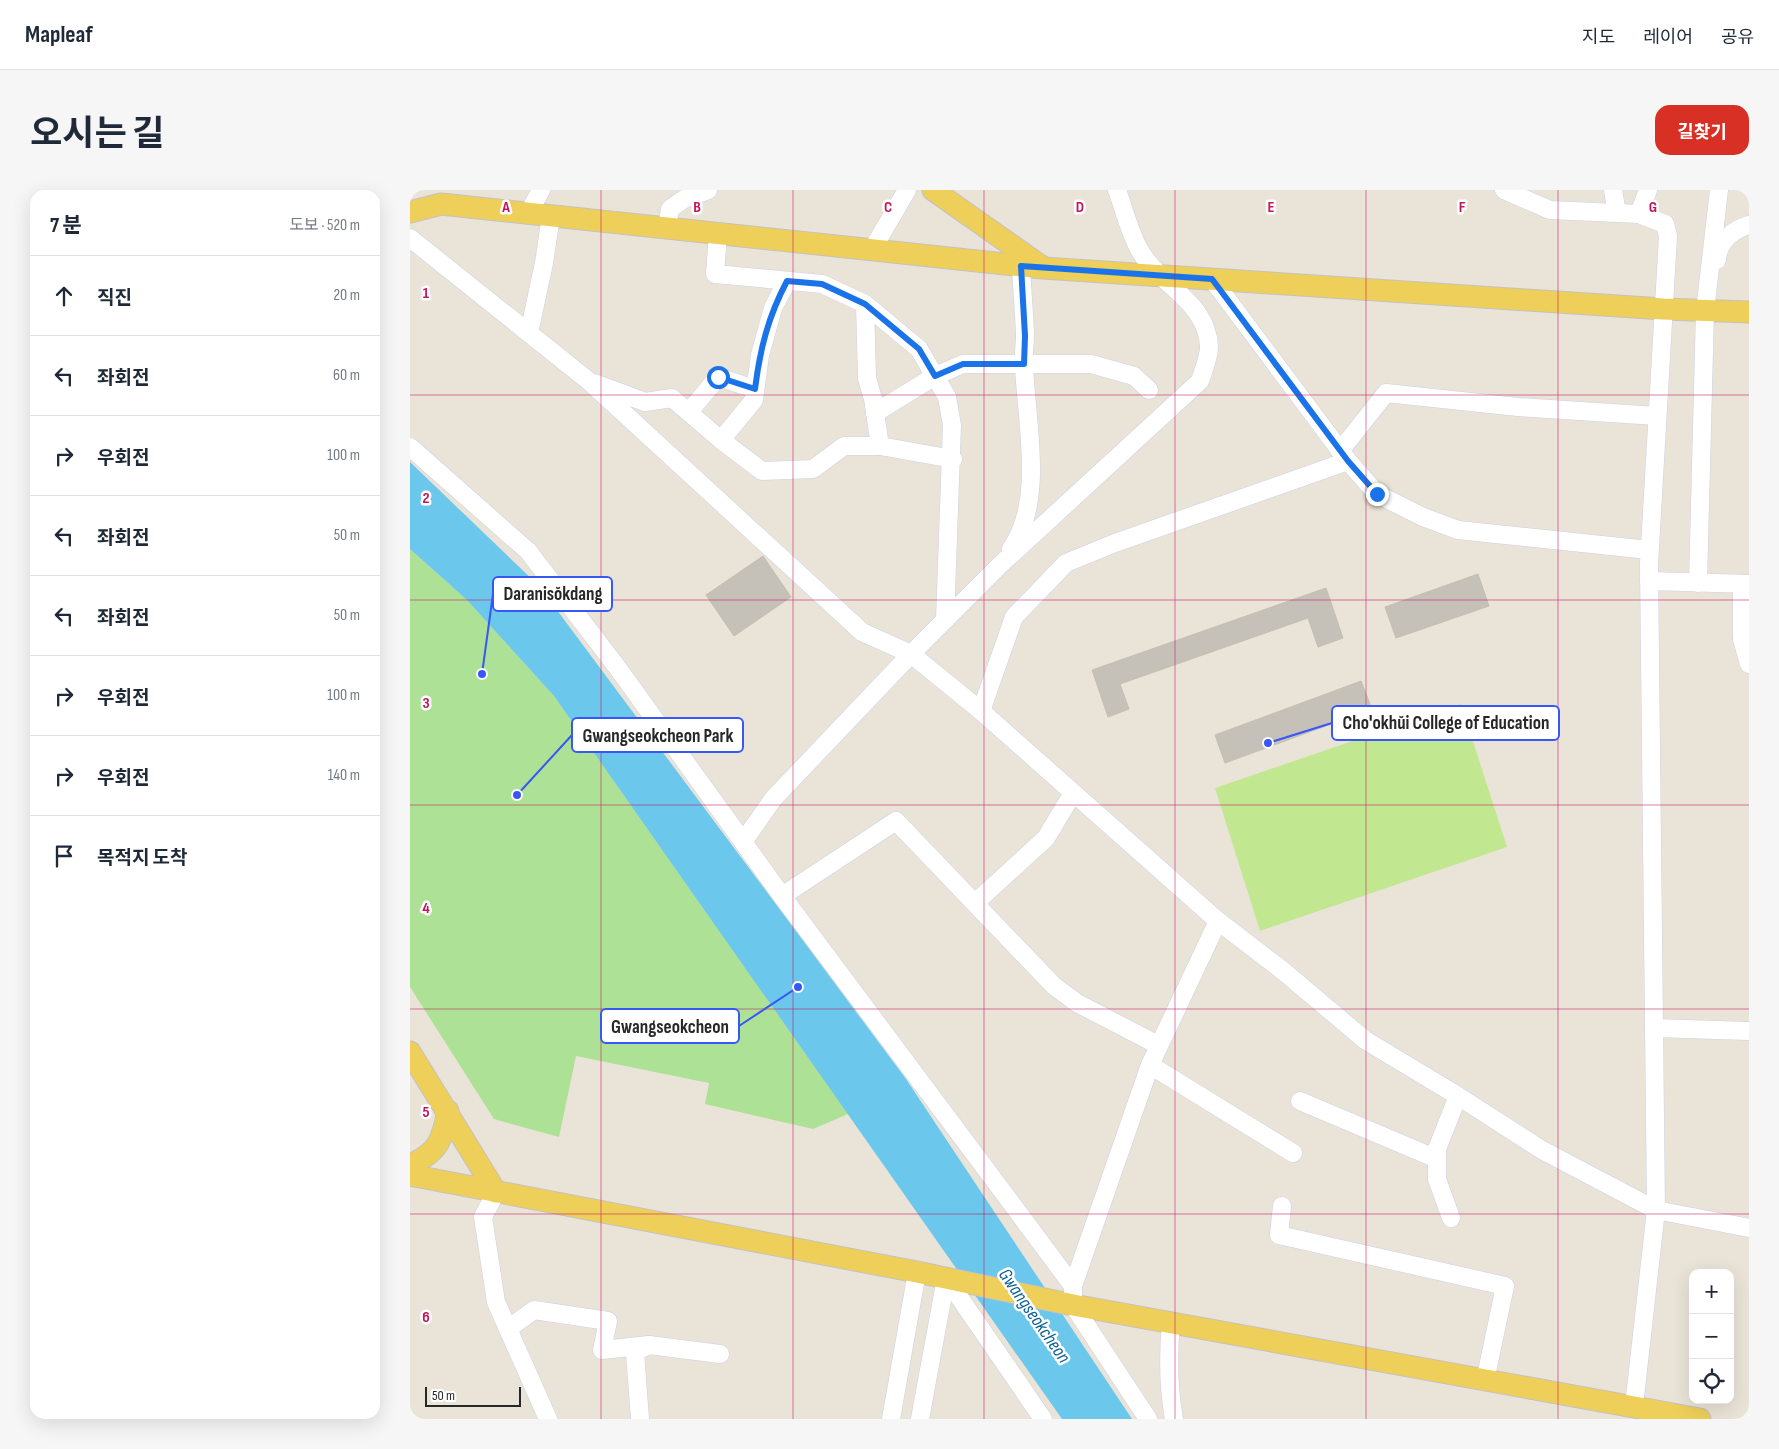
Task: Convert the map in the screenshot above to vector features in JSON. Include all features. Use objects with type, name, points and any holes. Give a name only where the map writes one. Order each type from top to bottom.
[{"type":"main road","points":[[933,190],[1043,268]]},
{"type":"main road","points":[[410,212],[441,204],[1043,268],[1663,309],[1749,312]]},
{"type":"main road","points":[[410,1052],[496,1192]]},
{"type":"main road","points":[[410,1165],[428,1155],[438,1146],[444,1134],[448,1111]]},
{"type":"main road","points":[[410,1176],[956,1280],[1069,1298],[1171,1322],[1700,1419]]},
{"type":"street","points":[[528,214],[541,190]]},
{"type":"street","points":[[667,228],[670,209],[684,199],[708,190]]},
{"type":"street","points":[[872,250],[907,190]]},
{"type":"street","points":[[744,842],[773,798],[1000,564],[1200,381],[1209,348],[1203,321],[1177,289],[1158,275],[1138,248],[1117,190]]},
{"type":"street","points":[[1504,190],[1550,210],[1638,214],[1665,224],[1668,236],[1649,550],[1656,1210],[1634,1406]]},
{"type":"street","points":[[1613,190],[1617,213]]},
{"type":"street","points":[[1638,214],[1648,190]]},
{"type":"street","points":[[1698,582],[1710,311],[1719,190]]},
{"type":"street","points":[[529,333],[544,263],[550,216]]},
{"type":"street","points":[[1710,311],[1718,251],[1735,229],[1749,225]]},
{"type":"street","points":[[718,234],[715,274],[822,284],[865,304],[919,349],[935,376],[947,397],[952,425],[953,459],[945,620]]},
{"type":"street","points":[[410,238],[590,382],[862,632],[911,654],[981,711],[1218,921],[1282,970],[1365,1040],[1458,1096],[1542,1150],[1656,1210],[1749,1228]]},
{"type":"street","points":[[1000,564],[1019,538],[1028,504],[1031,464],[1024,364],[1025,336],[1021,266]]},
{"type":"street","points":[[1212,279],[1344,456],[1377,494],[1423,517],[1458,530],[1649,550]]},
{"type":"street","points":[[721,440],[754,400],[760,355],[773,308],[787,281]]},
{"type":"street","points":[[865,304],[867,378],[876,413],[880,446]]},
{"type":"street","points":[[876,413],[935,376],[963,364],[1091,364],[1134,376],[1149,390]]},
{"type":"street","points":[[689,412],[718,377],[755,389]]},
{"type":"street","points":[[590,382],[645,402],[672,398],[721,440],[762,471],[813,469],[844,446],[880,446],[953,459]]},
{"type":"street","points":[[981,711],[1014,617],[1066,563],[1344,456],[1386,393],[1518,407],[1657,416]]},
{"type":"street","points":[[410,447],[528,551],[617,667],[1069,1298],[1148,1419]]},
{"type":"street","points":[[1649,581],[1746,584],[1746,639],[1749,664]]},
{"type":"street","points":[[975,903],[1046,838],[1073,792]]},
{"type":"street","points":[[782,896],[896,821],[1054,986],[1076,1003],[1158,1045]]},
{"type":"street","points":[[1069,1298],[1150,1065],[1218,921]]},
{"type":"street","points":[[1654,1028],[1749,1031]]},
{"type":"street","points":[[1150,1065],[1293,1153]]},
{"type":"street","points":[[1451,1218],[1437,1180],[1437,1149],[1458,1096]]},
{"type":"street","points":[[1300,1101],[1437,1159]]},
{"type":"street","points":[[496,1192],[483,1217],[496,1302],[548,1419]]},
{"type":"street","points":[[1282,1206],[1279,1236],[1505,1286],[1485,1381]]},
{"type":"street","points":[[891,1419],[917,1272]]},
{"type":"street","points":[[920,1419],[956,1280]]},
{"type":"street","points":[[956,1280],[1044,1419]]},
{"type":"street","points":[[508,1330],[534,1310],[608,1321],[602,1350],[649,1345],[720,1354]]},
{"type":"street","points":[[1171,1322],[1168,1364],[1169,1389],[1174,1419]]},
{"type":"street","points":[[640,1419],[635,1352],[649,1345]]},
{"type":"green space","points":[[410,549],[467,600],[554,696],[848,1114],[813,1129],[705,1104],[709,1083],[576,1056],[559,1137],[494,1119],[410,987]]},
{"type":"green space","points":[[1461,704],[1507,847],[1260,931],[1215,788]]},
{"type":"water","name":"Gwangseokcheon","points":[[410,462],[539,586],[906,1079],[1132,1419],[1062,1419],[554,696],[467,600],[410,549]]},
{"type":"building","points":[[763,556],[791,597],[734,636],[706,595]]},
{"type":"building","points":[[1478,574],[1489,606],[1396,638],[1385,607]]},
{"type":"building","points":[[1326,588],[1343,638],[1318,647],[1308,618],[1120,684],[1129,709],[1108,717],[1092,670]]},
{"type":"building","points":[[1361,681],[1372,709],[1225,763],[1215,735]]},
{"type":"place","name":"Daranisŏkdang","points":[[482,674]]},
{"type":"place","name":"Cho'okhŭi College of Education","points":[[1268,743]]},
{"type":"place","name":"Gwangseokcheon Park","points":[[517,795]]},
{"type":"place","name":"Gwangseokcheon","points":[[798,987]]},
{"type":"route","points":[[718,377],[755,389],[760,355],[773,308],[787,281],[822,284],[865,304],[919,349],[935,376],[963,364],[1024,364],[1025,336],[1021,266],[1212,279],[1348,461],[1377,494]]}]
